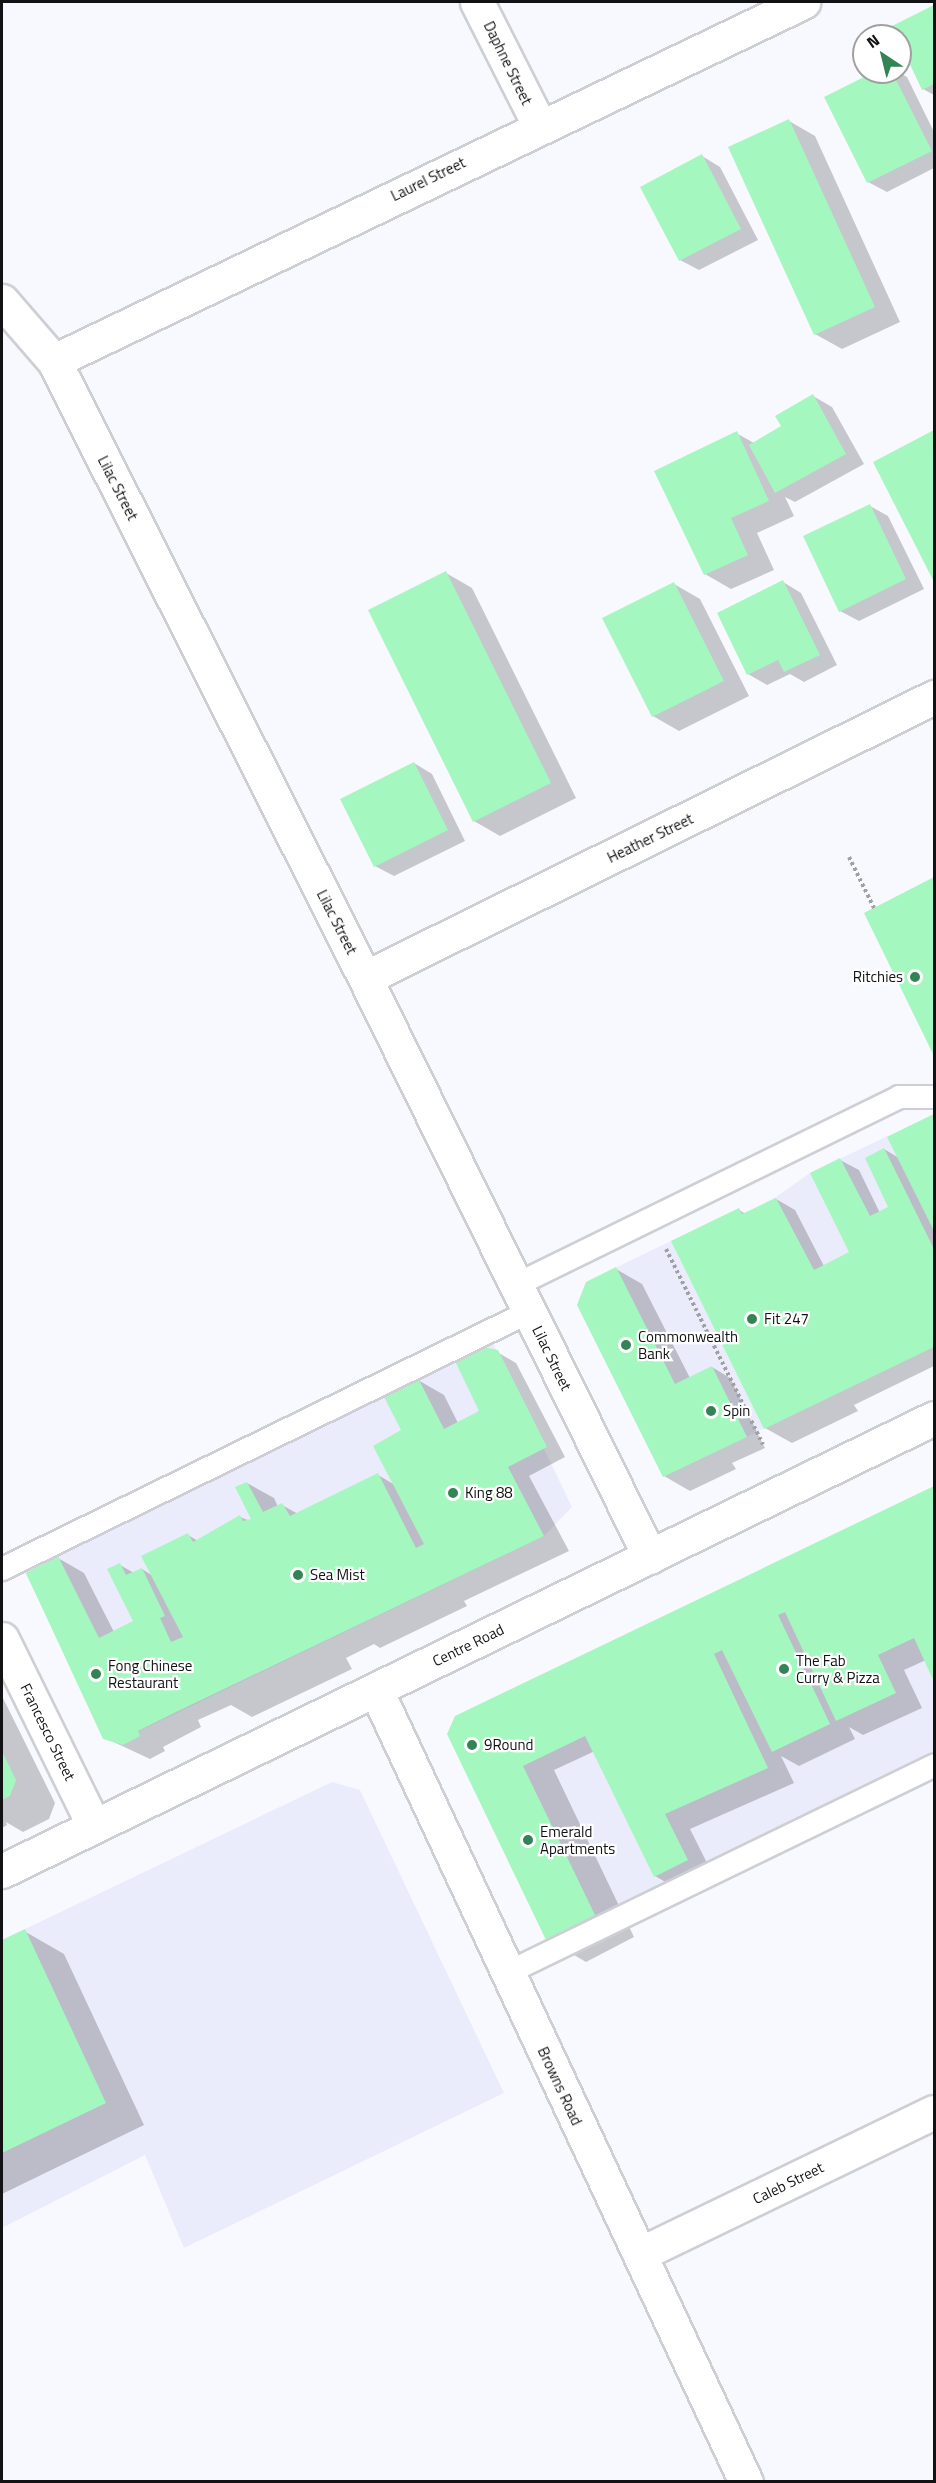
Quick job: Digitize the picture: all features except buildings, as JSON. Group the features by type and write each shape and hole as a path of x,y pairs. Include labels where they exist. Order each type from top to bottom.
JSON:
{"street":[{"name":"Daphne Street","path":"477,2 539,125"},
{"name":"Laurel Street","path":"54,362 539,125 803,2"},
{"name":"Lilac Street","path":"2,301 54,362 365,978 650,1557"},
{"name":"Heather Street","path":"365,978 934,697"},
{"name":"Centre Road","path":"2,1871 934,1418"},
{"name":"Francesco Street","path":"2,1639 94,1826"},
{"name":"Browns Road","path":"376,1690 746,2481"},
{"name":"Caleb Street","path":"640,2254 934,2112"}],"lane":[{"path":"2,1569 523,1299 651,1219 898,1097 934,1097"},
{"path":"507,1973 934,1766"}],"path":[{"path":"849,857 874,908"},
{"path":"651,1219 762,1444"}],"shaded area":[{"path":"934,1114 934,1347 663,1477 577,1305 586,1282 739,1208 743,1214 776,1197 810,1173"},
{"path":"492,1341 572,1507 544,1536 123,1739 106,1734 23,1569"},
{"path":"934,1490 934,1753 548,1939 495,1826 461,1719"},
{"path":"332,1782 360,1790 504,2093 184,2248 145,2155 2,2228 2,1940"}],"place":[{"name":"Ritchies","path":"915,977"},
{"name":"Fit 247","path":"752,1319"},
{"name":"Commonwealth Bank","path":"626,1345"},
{"name":"Spin","path":"711,1411"},
{"name":"King 88","path":"453,1493"},
{"name":"Sea Mist","path":"298,1575"},
{"name":"The Fab Curry & Pizza","path":"784,1669"},
{"name":"Fong Chinese Restaurant","path":"96,1674"},
{"name":"9Round","path":"472,1745"},
{"name":"Emerald Apartments","path":"528,1840"}]}
